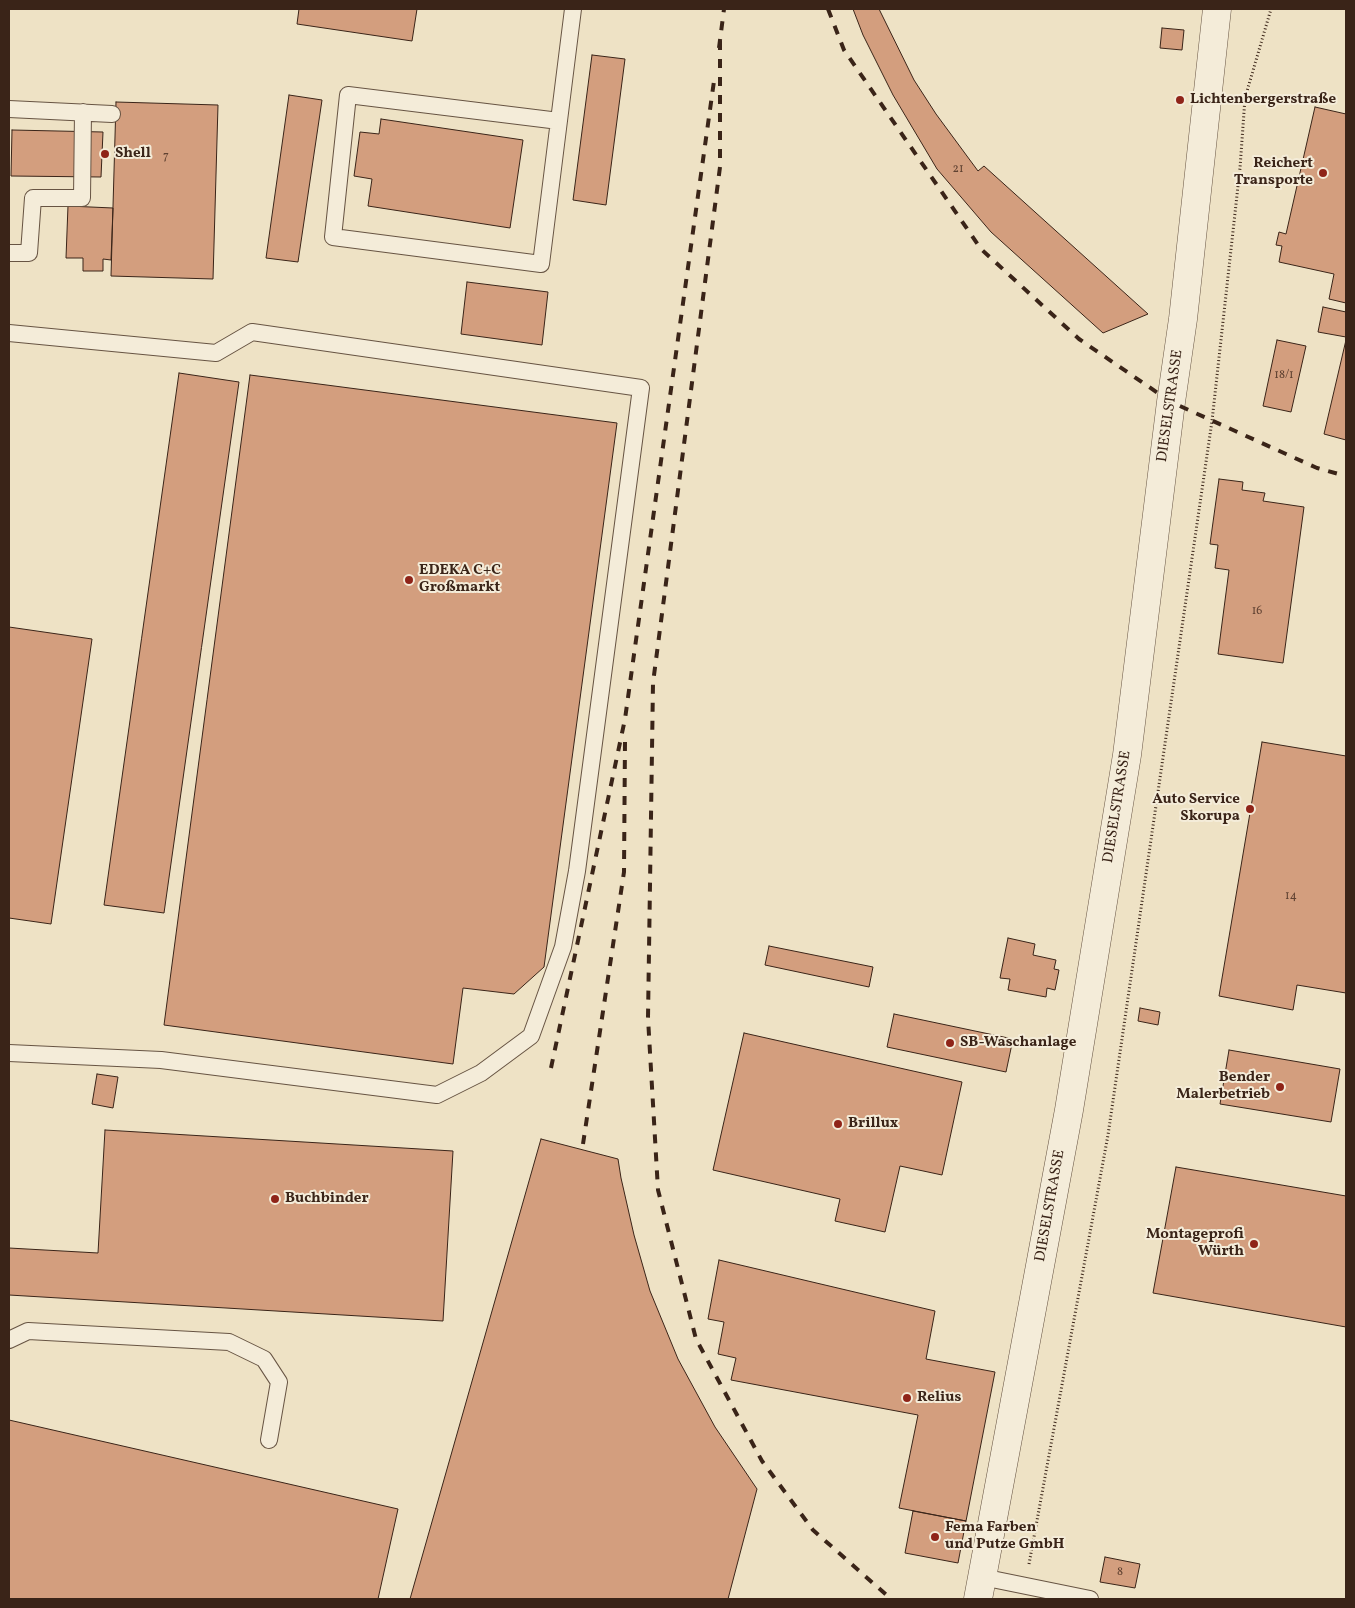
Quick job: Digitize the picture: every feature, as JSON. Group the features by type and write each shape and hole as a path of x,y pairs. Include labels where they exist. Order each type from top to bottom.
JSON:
{"street":[{"name":"DIESELSTRASSE","path":"980,1588 1069,1110 1127,756 1183,319 1217,9"}],"lane":[{"path":"558,122 348,95 334,237 541,264 573,9"},
{"path":"9,109 112,114"},
{"path":"9,253 29,253 33,198 82,198 83,112"},
{"path":"9,333 216,353 252,332 642,388 577,871 563,947 531,1036 481,1073 437,1094 162,1060 9,1053"},
{"path":"9,1340 28,1331 229,1342 264,1359 279,1382 269,1440"},
{"path":"980,1588 1025,1586 1090,1599"}],"path":[{"path":"1025,1586 1108,1135 1212,420 1239,177 1245,98 1271,9"}],"building":[{"path":"299,9 417,9 412,41 297,24"},
{"path":"853,9 879,9 914,80 936,114 978,171 984,166 1148,314 1103,333 991,232 937,169 893,95 863,35"},
{"path":"1162,28 1184,30 1182,50 1160,48"},
{"path":"592,55 625,59 606,205 573,200"},
{"path":"289,95 322,100 298,262 266,258"},
{"path":"116,102 218,105 213,279 111,276"},
{"name":"Reichert Transporte","path":"1315,107 1346,114 1346,303 1329,299 1334,274 1279,262 1282,246 1276,245 1279,232 1286,234"},
{"path":"381,119 523,140 510,228 368,206 372,179 354,176 360,132 379,134"},
{"path":"12,130 103,132 101,177 11,176"},
{"path":"68,206 113,208 111,260 103,259 103,271 83,271 83,258 66,258"},
{"path":"467,282 548,292 542,345 461,334"},
{"path":"1323,307 1346,312 1346,337 1318,332"},
{"path":"1277,340 1306,346 1291,412 1263,406"},
{"path":"1346,340 1346,440 1324,434"},
{"path":"179,373 239,382 164,913 104,905"},
{"name":"EDEKA C+C Großmarkt","path":"250,375 617,423 544,967 514,994 463,988 453,1064 164,1025"},
{"path":"1219,479 1243,482 1242,490 1265,493 1263,501 1304,507 1283,663 1218,654 1229,570 1215,568 1218,545 1210,544"},
{"path":"9,627 92,639 51,924 9,918"},
{"path":"1262,742 1346,756 1346,993 1297,985 1293,1010 1219,996"},
{"path":"1008,938 1035,944 1033,955 1056,960 1054,969 1059,970 1055,990 1047,988 1046,997 1008,990 1010,979 1000,978"},
{"path":"769,946 873,967 869,987 765,965"},
{"path":"1140,1008 1160,1012 1158,1025 1138,1021"},
{"name":"SB-Waschanlage","path":"894,1014 1013,1039 1006,1072 887,1047"},
{"name":"Brillux","path":"744,1033 962,1082 942,1175 900,1166 885,1232 835,1221 840,1199 713,1170"},
{"name":"Bender Malerbetrieb","path":"1229,1050 1340,1069 1331,1122 1220,1104"},
{"path":"97,1074 118,1077 113,1108 92,1104"},
{"name":"Buchbinder","path":"105,1130 453,1151 443,1321 9,1295 9,1248 98,1253"},
{"path":"541,1139 618,1159 634,1235 650,1291 678,1359 715,1427 757,1489 728,1599 410,1599"},
{"name":"Montageprofi Würth","path":"1176,1167 1346,1196 1346,1327 1153,1293"},
{"name":"Relius","path":"719,1260 935,1311 926,1359 995,1372 966,1521 899,1508 918,1415 731,1380 736,1358 718,1354 724,1322 708,1319"},
{"path":"9,1420 398,1509 378,1599 9,1599"},
{"name":"Fema Farben und Putze GmbH","path":"913,1511 966,1521 958,1563 905,1553"},
{"path":"1105,1557 1140,1564 1135,1588 1100,1582"}],"railway":[{"path":"719,48 724,9"},
{"path":"828,9 844,50 981,249 1079,339 1171,402 1317,468 1346,476"},
{"path":"720,41 720,167 653,683 648,1018 658,1190 696,1339 762,1461 813,1530 891,1599"},
{"path":"551,1068 625,719 714,81"},
{"path":"583,1144 624,872 625,741"}],"place":[{"name":"Lichtenbergerstraße","path":"1180,100"},
{"name":"Shell","path":"105,154"},
{"name":"Reichert Transporte","path":"1323,173"},
{"name":"EDEKA C+C Großmarkt","path":"409,580"},
{"name":"Auto Service Skorupa","path":"1250,809"},
{"name":"SB-Waschanlage","path":"950,1043"},
{"name":"Bender Malerbetrieb","path":"1280,1087"},
{"name":"Brillux","path":"838,1124"},
{"name":"Buchbinder","path":"275,1199"},
{"name":"Montageprofi Würth","path":"1254,1244"},
{"name":"Relius","path":"907,1398"},
{"name":"Fema Farben und Putze GmbH","path":"935,1537"}]}
